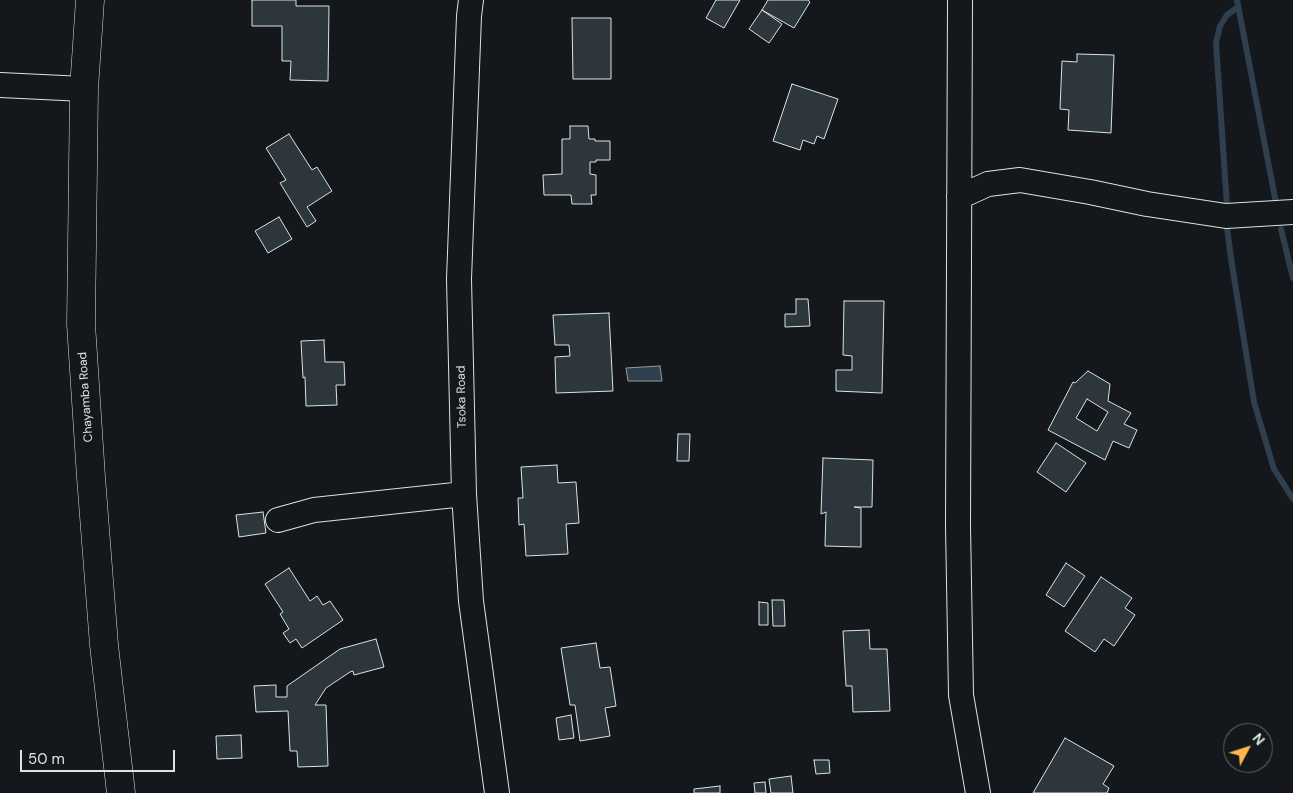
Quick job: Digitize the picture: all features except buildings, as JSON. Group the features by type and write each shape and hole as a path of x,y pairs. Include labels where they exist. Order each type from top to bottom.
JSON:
{"main road":[{"name":"Chayamba Road","path":"90,0 84,89 81,324 104,645 121,793"}],"street":[{"name":"Tsoka Road","path":"471,0 468,16 459,279 464,494 471,601 497,793"},
{"path":"960,0 958,526 961,695 978,793"},
{"path":"0,85 84,89"},
{"path":"959,197 988,184 1020,180 1148,204 1226,216 1293,212"},
{"path":"278,520 314,510 464,494"}],"water":[{"path":"660,366 662,381 628,381 626,368"}],"waterway":[{"path":"1237,0 1276,203"},
{"path":"1227,206 1216,43 1220,26 1227,15 1238,7"},
{"path":"1227,228 1254,402 1274,469 1293,499"},
{"path":"1281,229 1293,278"}]}
